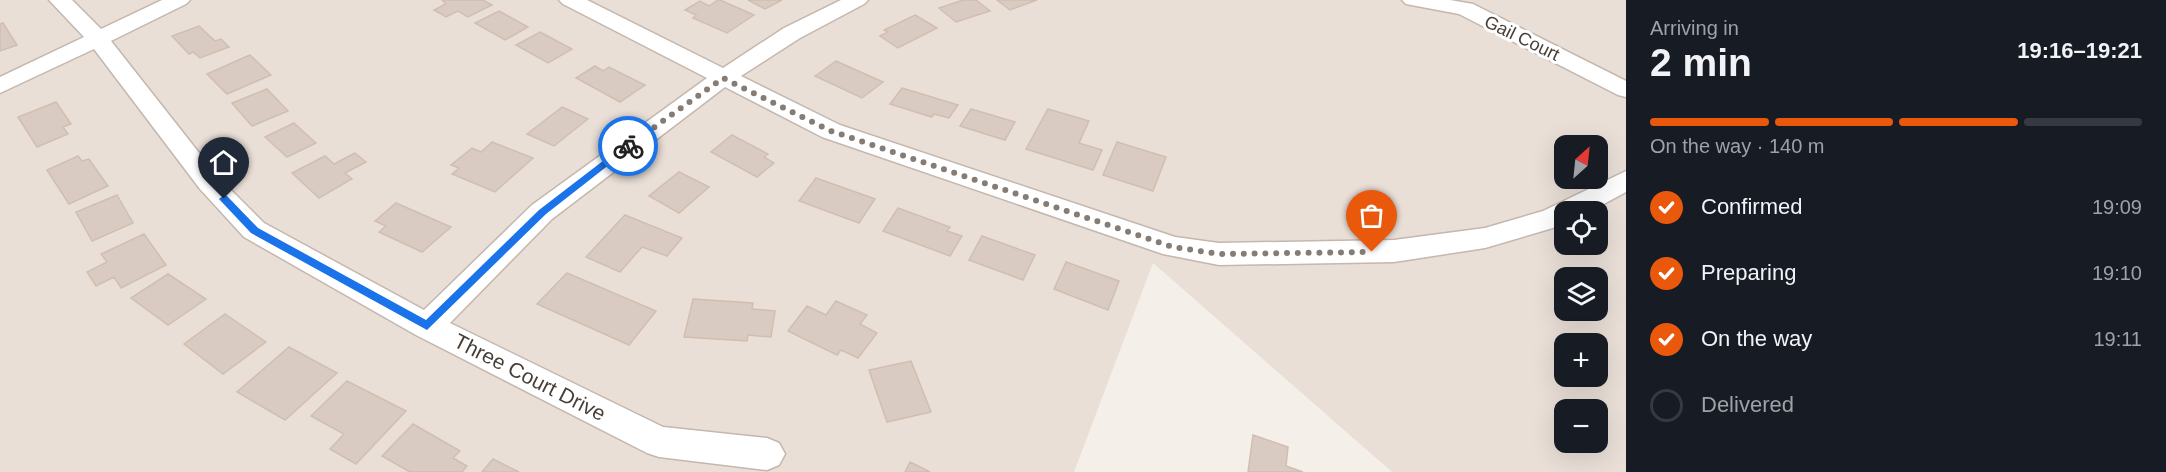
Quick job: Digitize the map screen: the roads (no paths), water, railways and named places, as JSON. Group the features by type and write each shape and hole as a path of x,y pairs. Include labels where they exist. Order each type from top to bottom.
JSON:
{"street":[{"name":"Three Court Drive","path":"60,0 99,39 209,183 254,230 427,326 659,442 767,454"},
{"path":"0,86 178,0"},
{"path":"570,0 831,131 1173,247 1219,254 1394,251 1485,238 1554,218"},
{"path":"427,326 542,212 616,155 723,78 792,33 856,0"},
{"name":"Gail Court","path":"1413,0 1465,9 1626,90"},
{"path":"1586,201 1626,180"}]}
